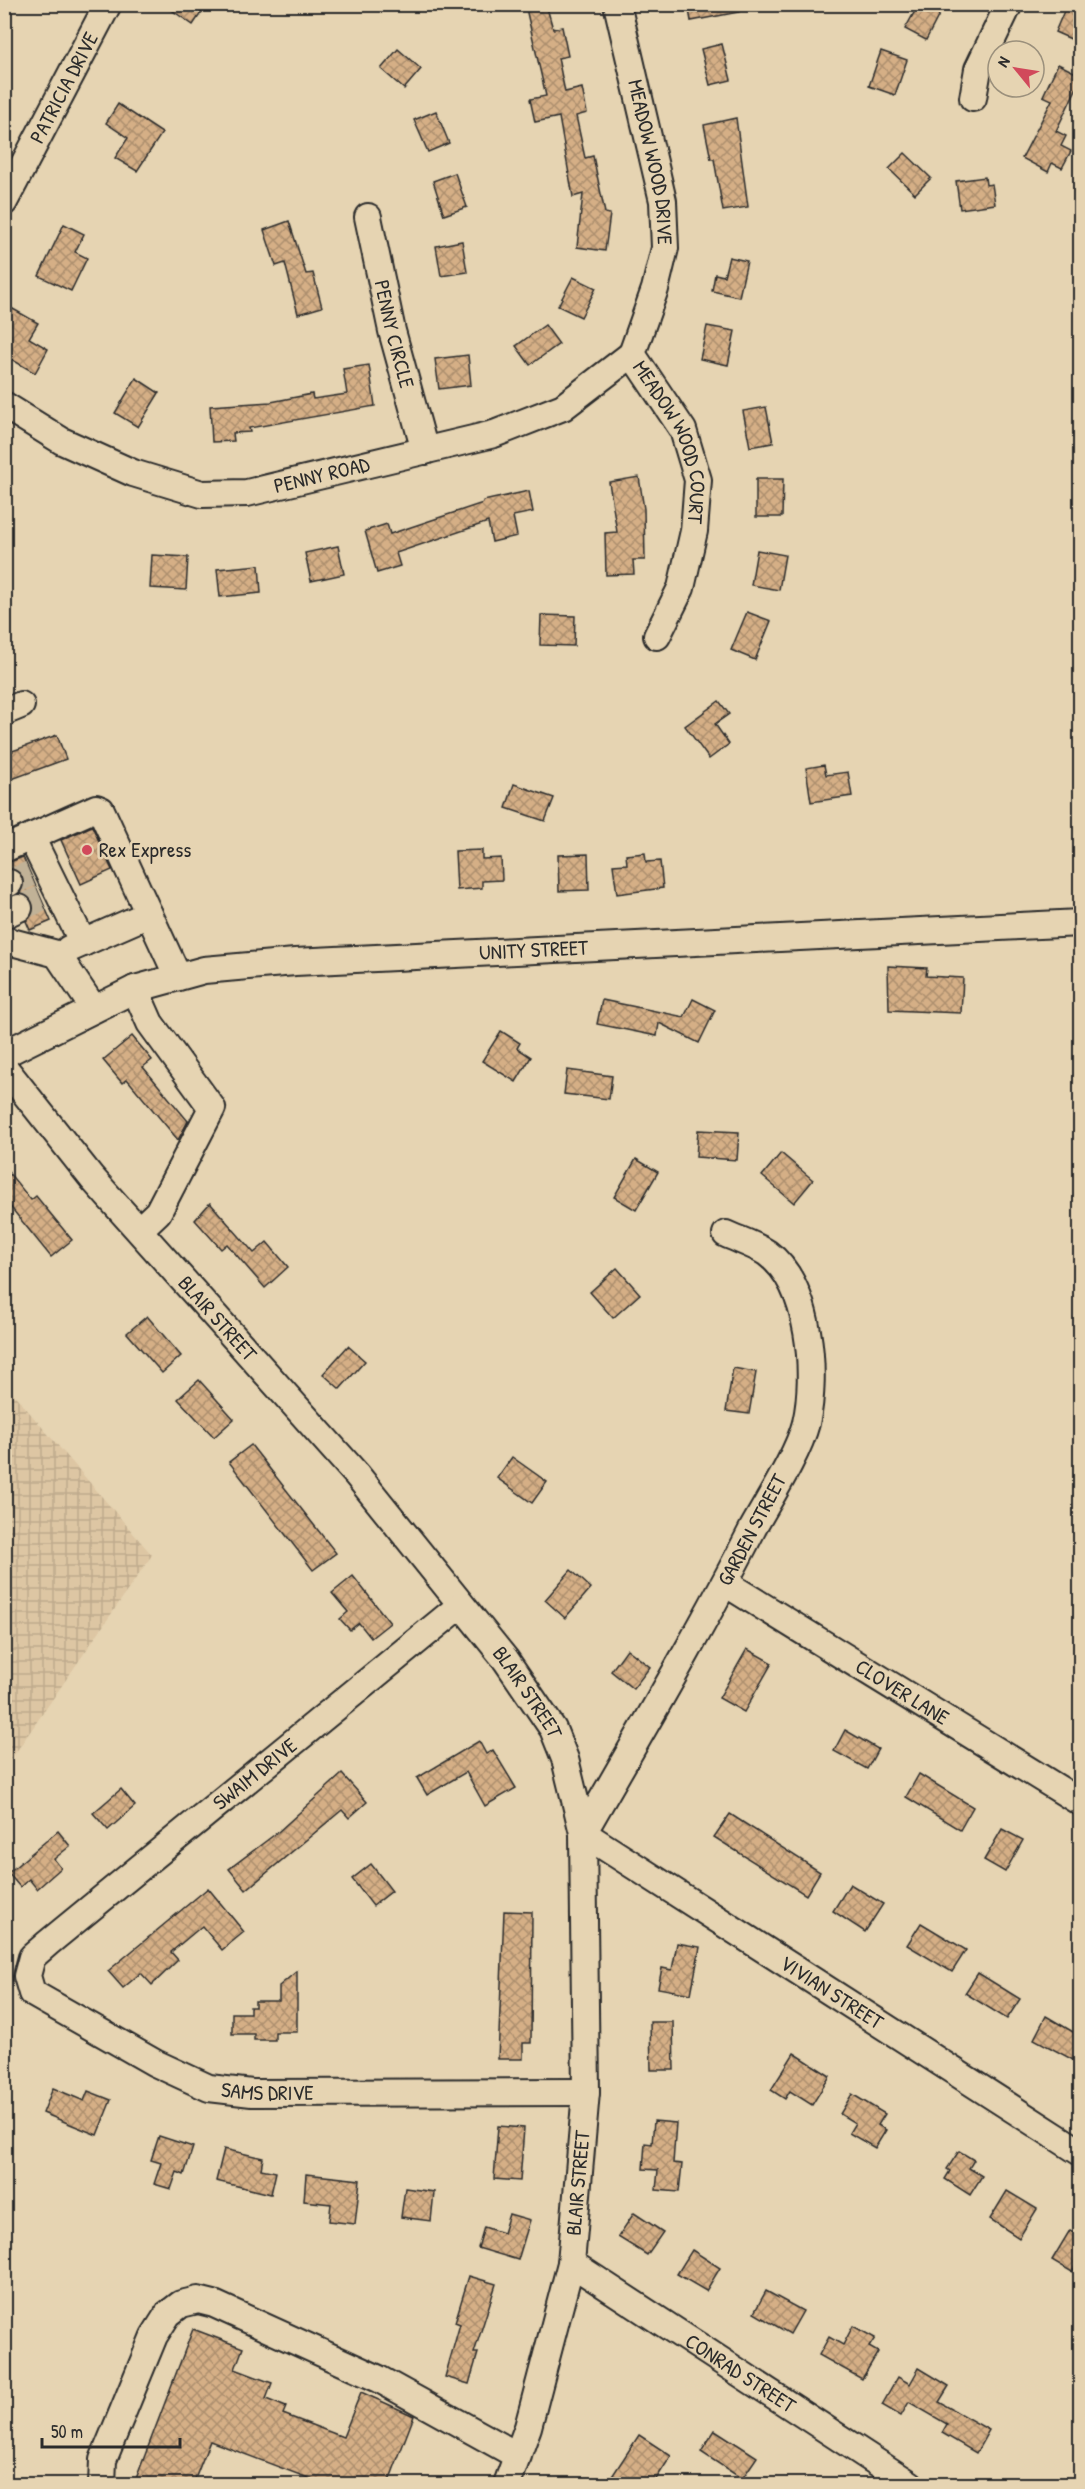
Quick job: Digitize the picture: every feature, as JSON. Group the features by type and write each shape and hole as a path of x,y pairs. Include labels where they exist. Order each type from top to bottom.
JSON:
{"street":[{"name":"PATRICIA DRIVE","path":"4,202 108,4"},
{"name":"MEADOW WOOD DRIVE","path":"617,4 663,201 665,248 655,289 632,354"},
{"path":"973,98 978,69 1009,4"},
{"name":"PENNY CIRCLE","path":"368,217 392,331 425,451"},
{"name":"PENNY ROAD","path":"4,405 62,441 133,473 202,494 247,493 494,434 563,407 632,354"},
{"name":"MEADOW WOOD COURT","path":"632,354 682,430 698,480 694,531 681,588 657,636"},
{"path":"4,849 96,808 101,810 178,977"},
{"path":"31,837 22,877 20,918 57,954 94,1010"},
{"path":"57,954 149,914"},
{"path":"20,918 82,943"},
{"name":"UNITY STREET","path":"4,1054 135,989 204,970 295,962 1080,923"},
{"path":"135,989 150,1023 212,1108 158,1212 139,1230"},
{"name":"BLAIR STREET","path":"4,1067 92,1178 357,1475 507,1660 553,1729 565,1759 583,1833 586,2092 571,2263 528,2427 507,2484"},
{"name":"GARDEN STREET","path":"583,1833 725,1583 805,1425 811,1394 808,1335 791,1285 767,1254 726,1234"},
{"name":"CLOVER LANE","path":"725,1583 1080,1802"},
{"name":"SWAIM DRIVE","path":"48,1943 461,1605"},
{"name":"VIVIAN STREET","path":"583,1833 1080,2152"},
{"name":"SAMS DRIVE","path":"48,1943 32,1957 27,1976 32,1993 155,2063 209,2088 252,2093 586,2092"},
{"name":"CONRAD STREET","path":"571,2263 910,2484"},
{"path":"102,2484 103,2460 154,2336 168,2314 181,2304 198,2300 214,2304 379,2379 518,2456"}],"shaded area":[{"path":"5,1384 152,1555 5,1768"}],"building":[{"path":"163,4 207,4 193,25"},
{"path":"525,4 546,4 553,29 562,27 568,56 558,58 565,92 582,88 587,113 576,116 585,158 593,156 605,213 610,214 605,251 577,247 583,194 573,197 559,117 535,122 530,99 546,96"},
{"path":"688,4 738,4 739,12 691,21"},
{"path":"919,4 934,4 942,9 926,40 905,29"},
{"path":"1067,4 1080,4 1080,43 1055,32"},
{"path":"722,44 731,80 710,85 701,49"},
{"path":"398,49 421,69 404,89 381,69"},
{"path":"881,51 907,60 895,95 869,86"},
{"path":"1058,64 1080,75 1080,81 1056,131 1066,136 1061,146 1071,151 1062,168 1052,163 1048,172 1022,158 1052,100 1046,97 1046,90"},
{"path":"118,104 162,133 137,171 115,158 128,138 106,123"},
{"path":"436,111 449,143 428,152 414,120"},
{"path":"736,118 748,207 723,211 714,159 711,159 704,125"},
{"path":"905,153 931,178 915,194 889,169"},
{"path":"455,173 467,207 444,215 433,181"},
{"path":"985,177 986,185 992,184 995,204 960,209 956,181"},
{"path":"289,221 306,274 313,273 322,307 298,314 285,263 276,266 264,230"},
{"path":"64,224 84,234 75,252 87,258 71,291 39,276"},
{"path":"462,241 467,272 441,276 436,246"},
{"path":"729,257 747,261 739,297 712,291 715,274 724,276"},
{"path":"573,277 596,288 581,317 558,306"},
{"path":"4,304 38,323 29,338 48,349 35,373 4,355"},
{"path":"545,325 559,344 530,365 516,346"},
{"path":"707,326 735,331 728,365 700,359"},
{"path":"468,355 471,385 439,389 435,359"},
{"path":"369,365 375,406 249,428 250,432 233,433 234,441 212,442 210,406 271,402 312,394 313,399 347,394 343,369"},
{"path":"136,378 159,393 138,427 115,413"},
{"path":"766,407 773,443 750,447 743,411"},
{"path":"639,477 644,509 645,560 633,560 634,574 606,575 605,533 617,532 609,482"},
{"path":"756,479 783,479 782,517 756,517"},
{"path":"529,491 533,512 513,516 517,536 492,542 488,522 396,553 400,566 377,573 365,531 387,524 390,534 483,503 483,501"},
{"path":"338,546 344,574 311,581 305,553"},
{"path":"757,550 785,555 779,590 751,585"},
{"path":"152,555 188,557 186,590 150,588"},
{"path":"259,565 261,593 220,597 217,569"},
{"path":"747,612 771,621 755,660 731,650"},
{"path":"541,615 575,616 574,646 540,645"},
{"path":"719,701 729,714 715,724 729,744 709,759 685,726"},
{"path":"57,735 66,759 4,782 4,754"},
{"path":"824,765 826,775 848,772 852,796 811,802 806,768"},
{"path":"514,784 554,798 545,821 506,808"},
{"path":"92,826 112,870 81,884 61,840"},
{"path":"482,850 482,859 501,858 502,880 482,881 482,888 457,890 455,851"},
{"path":"645,853 646,862 660,861 663,888 617,894 613,865 627,864 626,855"},
{"path":"588,854 589,890 559,891 558,855"},
{"path":"23,857 51,921 30,930 26,921 34,909 28,896 20,893 24,886 23,877 18,871 4,869 4,864"},
{"path":"888,966 927,968 926,976 963,978 961,1013 889,1010"},
{"path":"693,999 715,1010 699,1043 659,1023 657,1036 597,1024 602,1000 684,1017"},
{"path":"501,1031 520,1043 517,1048 531,1057 516,1082 482,1061"},
{"path":"132,1036 152,1060 143,1067 188,1121 178,1140 127,1079 122,1083 103,1060"},
{"path":"567,1070 612,1076 609,1099 564,1094"},
{"path":"698,1130 739,1132 737,1160 696,1157"},
{"path":"781,1153 813,1180 794,1203 762,1176"},
{"path":"636,1159 658,1172 636,1210 614,1197"},
{"path":"4,1167 31,1200 36,1196 72,1240 51,1257 4,1199"},
{"path":"210,1203 254,1253 267,1242 288,1267 265,1288 227,1244 221,1249 195,1220"},
{"path":"617,1268 640,1294 613,1318 590,1292"},
{"path":"147,1316 181,1356 162,1373 127,1333"},
{"path":"348,1346 365,1361 340,1389 323,1374"},
{"path":"733,1368 756,1372 749,1414 726,1411"},
{"path":"199,1380 234,1419 214,1437 178,1399"},
{"path":"251,1445 336,1553 313,1570 229,1462"},
{"path":"512,1457 547,1482 532,1503 497,1478"},
{"path":"571,1570 591,1588 565,1618 545,1600"},
{"path":"353,1576 390,1623 371,1638 359,1623 350,1630 340,1619 348,1612 332,1593"},
{"path":"627,1649 650,1667 633,1689 611,1671"},
{"path":"747,1649 772,1663 744,1712 719,1698"},
{"path":"845,1730 878,1749 867,1769 834,1751"},
{"path":"479,1741 486,1754 493,1750 516,1788 485,1806 466,1772 427,1795 417,1778"},
{"path":"342,1774 367,1802 349,1818 342,1810 246,1890 229,1869 278,1832"},
{"path":"919,1774 973,1807 960,1830 906,1797"},
{"path":"121,1789 135,1806 108,1830 93,1813"},
{"path":"730,1814 820,1872 806,1895 714,1837"},
{"path":"1002,1829 1023,1840 1005,1872 984,1860"},
{"path":"58,1831 70,1846 54,1859 61,1868 37,1889 29,1879 20,1887 8,1873"},
{"path":"371,1864 392,1891 373,1906 352,1879"},
{"path":"850,1884 883,1904 865,1932 833,1911"},
{"path":"208,1888 244,1932 222,1950 202,1926 171,1952 178,1960 152,1985 141,1973 123,1988 108,1971"},
{"path":"504,1911 532,1912 531,2043 523,2043 523,2059 498,2059"},
{"path":"921,1923 966,1950 952,1972 907,1945"},
{"path":"677,1943 700,1947 691,1994 658,1988 662,1968 672,1970"},
{"path":"297,1971 297,2032 275,2032 275,2040 254,2040 254,2034 232,2034 232,2013 250,2013 250,2007 255,2007 255,2001 279,2001 279,1986"},
{"path":"978,1973 1020,1999 1007,2019 965,1993"},
{"path":"1046,2016 1080,2036 1080,2051 1075,2061 1034,2039"},
{"path":"650,2022 673,2022 674,2070 651,2070"},
{"path":"794,2053 830,2076 812,2105 790,2091 785,2099 771,2090"},
{"path":"53,2088 84,2101 88,2091 111,2100 97,2135 43,2113"},
{"path":"852,2094 885,2114 878,2125 886,2130 875,2148 849,2133 855,2123 840,2114"},
{"path":"654,2121 676,2123 673,2163 682,2164 679,2192 656,2190 658,2170 643,2169 645,2143 652,2144"},
{"path":"498,2126 524,2128 520,2181 494,2179"},
{"path":"159,2136 193,2147 184,2175 177,2172 171,2189 154,2184 161,2163 151,2160"},
{"path":"224,2149 263,2158 261,2169 276,2172 271,2194 216,2181"},
{"path":"959,2151 974,2160 969,2168 982,2176 970,2195 945,2179 950,2171 947,2169"},
{"path":"306,2174 360,2180 355,2224 329,2221 331,2204 304,2201"},
{"path":"405,2188 434,2192 431,2221 401,2217"},
{"path":"1007,2191 1037,2209 1019,2238 990,2219"},
{"path":"634,2213 663,2232 647,2255 618,2237"},
{"path":"509,2214 530,2220 518,2260 478,2248 484,2227 503,2233"},
{"path":"1070,2230 1080,2236 1080,2257 1072,2272 1052,2260"},
{"path":"692,2250 720,2268 706,2291 677,2274"},
{"path":"469,2276 496,2284 474,2353 478,2353 469,2384 445,2377 460,2324 455,2322"},
{"path":"766,2291 803,2311 790,2334 754,2313"},
{"path":"853,2326 875,2338 869,2347 878,2352 862,2379 819,2355 829,2337 843,2345"},
{"path":"193,2329 243,2348 235,2369 272,2383 266,2399 286,2407 283,2414 343,2437 361,2392 414,2416 388,2484 324,2484 210,2441 193,2484 134,2484"},
{"path":"919,2368 949,2386 939,2402 989,2430 976,2453 942,2433 947,2424 909,2402 901,2416 882,2405 898,2377 910,2384"},
{"path":"715,2430 757,2457 742,2479 701,2452"},
{"path":"639,2435 671,2456 653,2484 607,2484"}],"tunnel":[{"path":"9,883 30,874"},
{"path":"19,908 41,899"}],"place":[{"name":"Rex Express","path":"87,850"}]}
